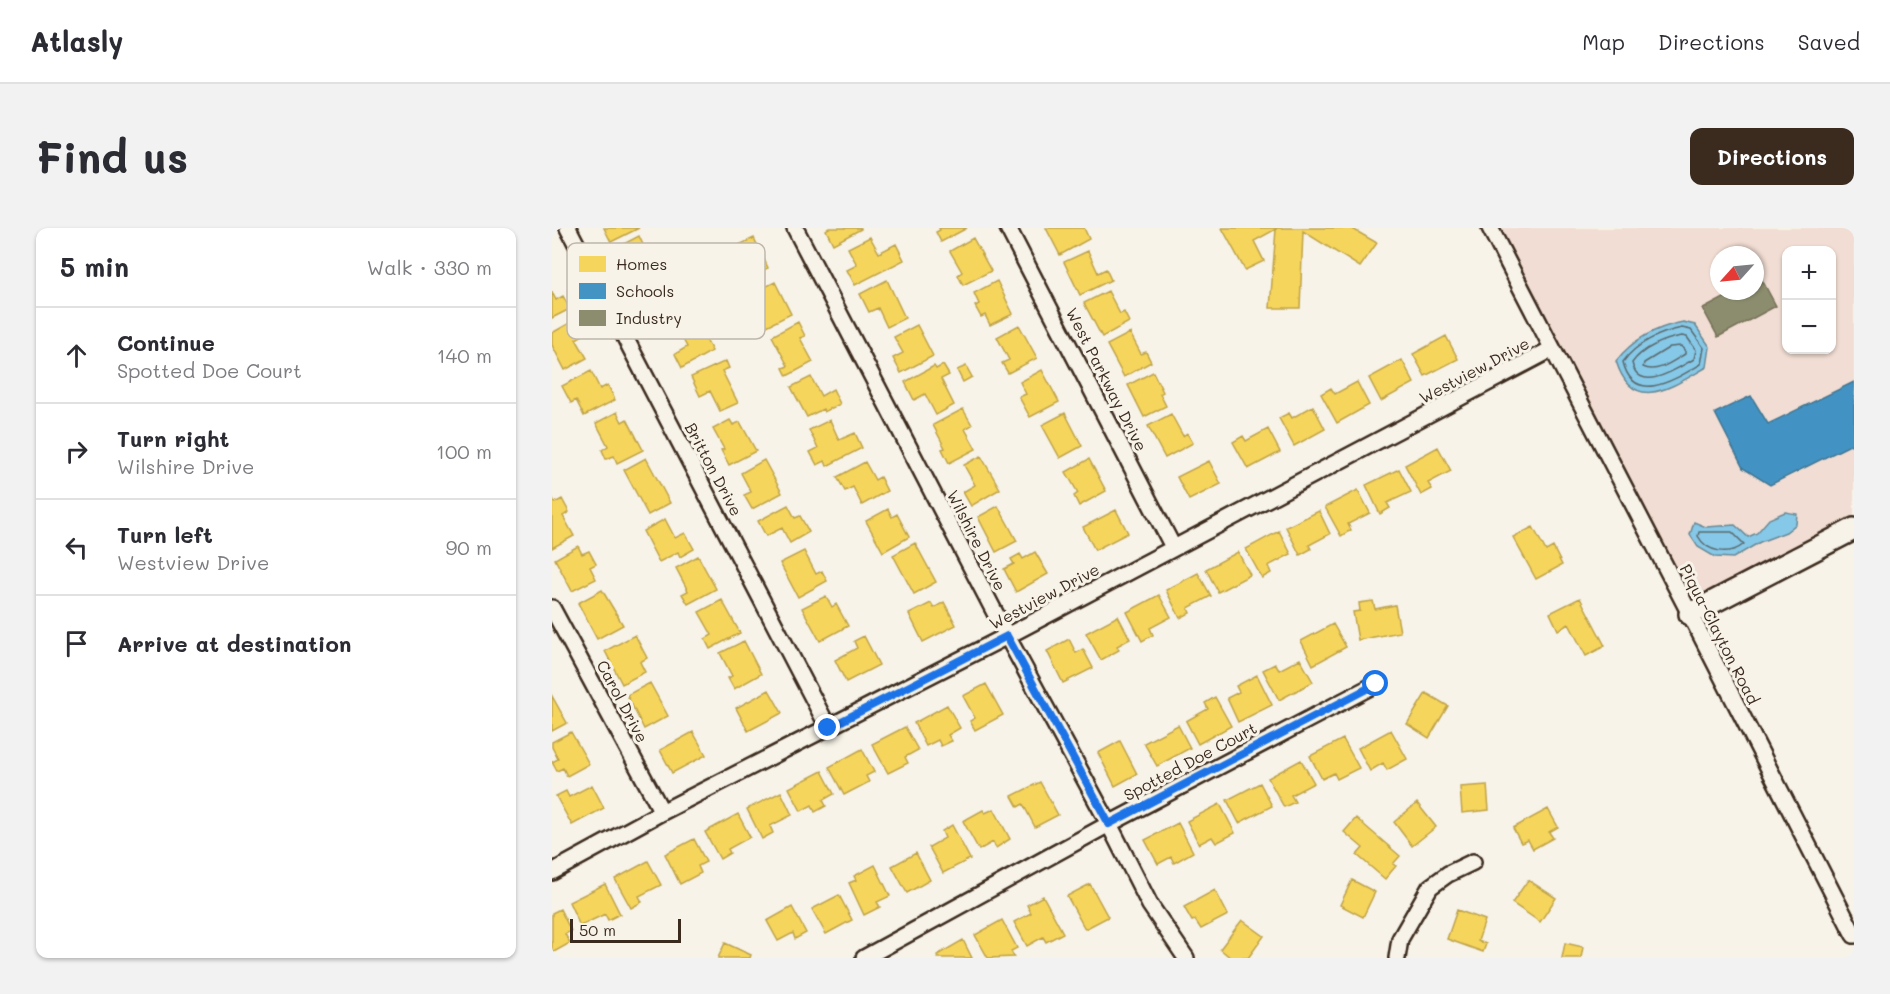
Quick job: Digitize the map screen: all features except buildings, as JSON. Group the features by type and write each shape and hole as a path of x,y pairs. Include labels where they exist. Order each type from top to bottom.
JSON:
{"street":[{"name":"Britton Drive","path":"568,228 576,243"},
{"name":"Wilshire Drive","path":"795,228 1150,905 1186,958"},
{"name":"West Parkway Drive","path":"1008,228 1173,547"},
{"name":"Piqua-Clayton Road","path":"1490,228 1854,935"},
{"name":"Britton Drive","path":"626,339 828,728"},
{"name":"Westview Drive","path":"552,872 662,812 1007,636 1552,349"},
{"path":"1690,614 1854,529"},
{"name":"Carol Drive","path":"552,608 662,812"},
{"name":"Spotted Doe Court","path":"864,958 1109,824 1376,684"},
{"path":"1397,958 1400,939 1430,887 1448,874 1473,862"}],"shaded area":[{"path":"1490,228 1854,228 1854,529 1690,614"}],"water":[{"path":"1683,322 1695,325 1710,347 1707,367 1681,382 1655,392 1643,392 1633,388 1623,378 1616,361 1630,346 1646,335"},
{"path":"1785,512 1797,514 1796,524 1786,532 1760,542 1733,558 1715,557 1698,547 1690,535 1694,522 1706,527 1735,525 1748,537 1757,533 1769,519"}],"route":[{"path":"828,728 1007,636 1109,824 1376,684"}]}
